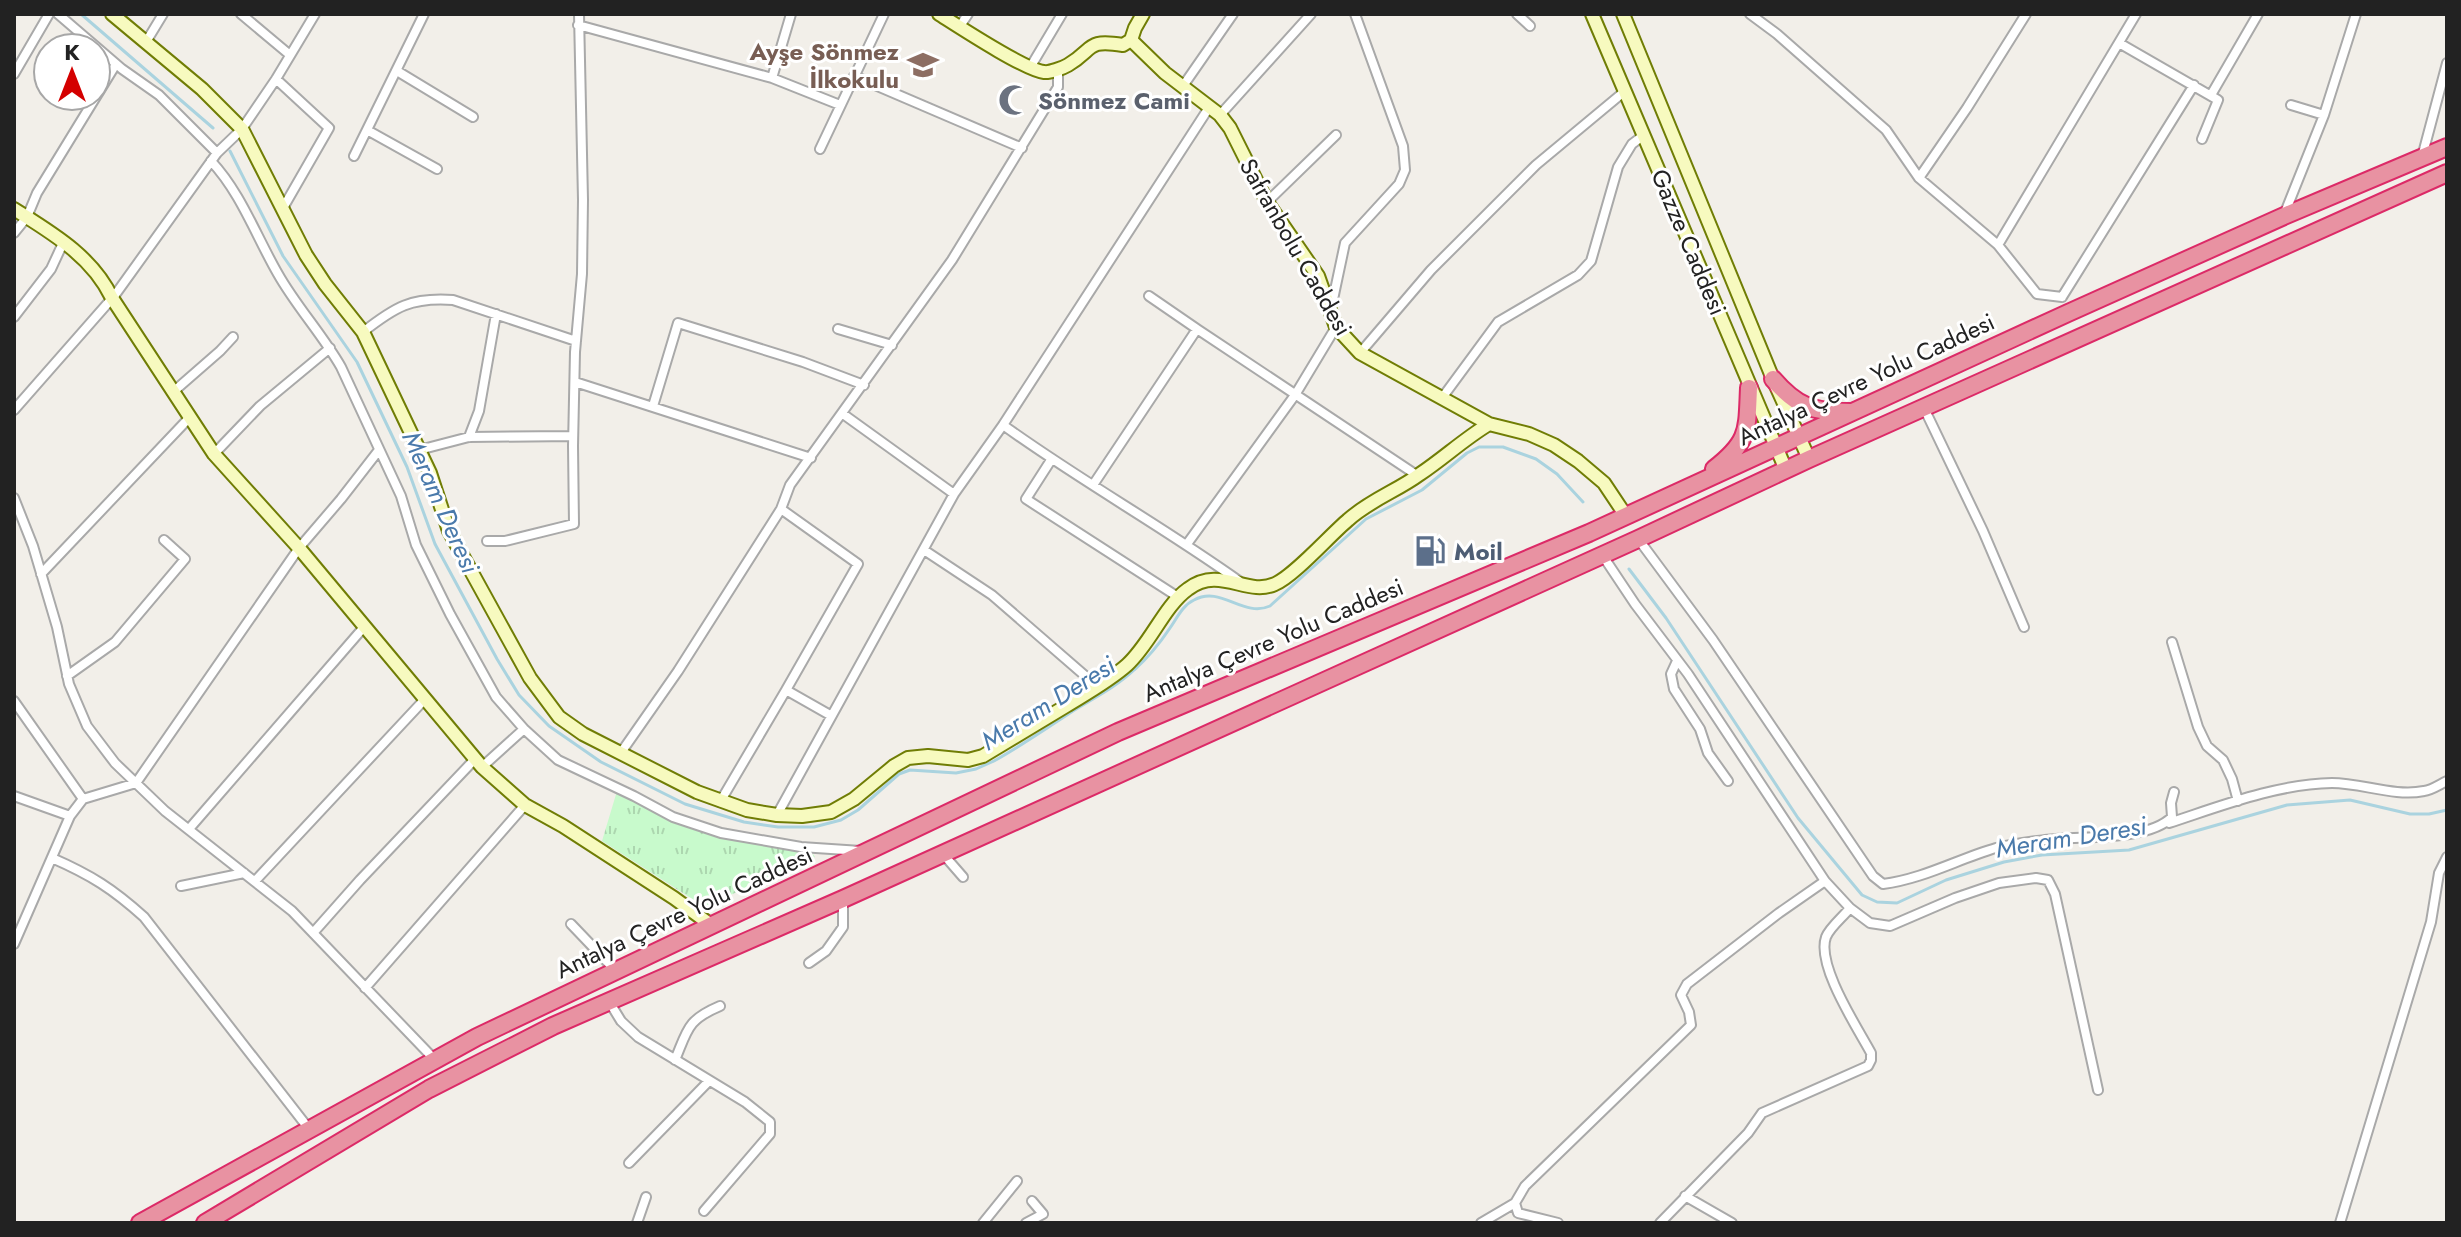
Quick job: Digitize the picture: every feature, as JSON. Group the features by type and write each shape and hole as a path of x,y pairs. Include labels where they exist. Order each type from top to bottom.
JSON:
{"highway":[{"name":"Antalya Çevre Yolu Caddesi","path":"140,1223 477,1037 1118,732 1626,516 1855,411 2065,305 2447,147"},
{"name":"Antalya Çevre Yolu Caddesi","path":"205,1223 429,1089 553,1026 943,854 1809,459 2447,173"},
{"path":"1773,379 1789,396 1809,409 1855,411"},
{"path":"1697,483 1724,462 1746,434 1749,388"}],"street":[{"path":"14,74 49,14"},
{"path":"58,14 116,64 159,95 214,157 279,276 330,348 401,496 416,545 450,614 496,697 524,729 558,760 673,817 721,833 801,847 866,851"},
{"path":"112,14 202,89 242,129 306,255 363,332 430,473 449,531 530,678 559,717 620,754 720,802 777,815 831,812 854,799 908,758 928,756 968,760 983,756 1098,687 1126,666 1146,645 1178,597 1190,587 1207,580 1224,579 1254,588 1277,584 1362,508 1418,476 1489,424"},
{"path":"146,42 163,14"},
{"path":"241,14 290,55"},
{"path":"14,410 112,298 214,157 242,129 315,14"},
{"path":"354,156 424,14"},
{"path":"487,541 505,541 574,524 573,436 583,200 579,14"},
{"path":"772,78 791,14"},
{"path":"820,149 884,14"},
{"path":"939,14 1044,72 1067,66 1086,49 1102,42 1123,45 1131,40 1143,14"},
{"path":"960,26 968,14"},
{"path":"1031,66 1062,14"},
{"path":"1183,86 1233,14"},
{"path":"777,815 954,494 1215,111 1311,14"},
{"path":"1330,311 1345,243 1399,184 1405,170 1403,146 1355,14"},
{"path":"1517,14 1530,26"},
{"name":"Gazze Caddesi","path":"1592,14 1786,470"},
{"name":"Gazze Caddesi","path":"1623,14 1809,459"},
{"path":"1750,14 1886,130 1919,178 1998,245 2037,294 2065,305 2194,85"},
{"path":"1919,178 2026,14"},
{"path":"1998,245 2136,14"},
{"path":"2211,95 2258,14"},
{"path":"2284,216 2324,115 2356,14"},
{"path":"578,25 772,78 840,105"},
{"name":"Safranbolu Caddesi","path":"1131,40 1165,73 1215,111 1230,128 1267,202 1318,276 1336,327 1360,353 1489,424 1529,434 1554,445 1604,483 1626,516"},
{"path":"2119,43 2218,100 2202,139"},
{"path":"2422,157 2447,63"},
{"path":"14,233 27,217 37,193 116,64"},
{"path":"620,754 678,671 781,509 790,485 952,260 1058,87 1058,69"},
{"path":"397,71 473,117"},
{"path":"854,76 1022,148"},
{"path":"276,79 329,128 283,208"},
{"path":"1360,353 1431,270 1536,165 1625,91"},
{"path":"2291,105 2324,115"},
{"path":"367,130 437,169"},
{"path":"1267,202 1336,135"},
{"path":"1442,398 1498,322 1578,275 1591,261 1618,167 1632,144 1644,135"},
{"path":"14,209 64,241 102,278 214,454 299,548 478,763 525,805 563,826 711,925"},
{"path":"14,317 51,269 64,241"},
{"path":"1149,296 1418,476"},
{"path":"363,332 393,309 432,299 453,300 576,341"},
{"path":"469,437 479,411 496,314"},
{"path":"653,406 678,323 803,362 864,385"},
{"path":"1187,544 1295,395 1336,327"},
{"path":"838,329 892,345"},
{"path":"1093,485 1197,329"},
{"path":"173,392 233,337"},
{"path":"214,454 260,406 330,348"},
{"path":"575,382 811,458"},
{"path":"1924,407 1983,531 2024,627"},
{"path":"843,414 954,494"},
{"path":"41,574 190,417"},
{"path":"1003,425 1051,460 1187,544 1242,583"},
{"path":"419,450 469,437 573,436"},
{"path":"14,944 70,816 83,799 136,783 299,548 379,450"},
{"path":"1051,460 1026,499 1178,597"},
{"path":"14,498 57,627 67,676 87,726 115,763 136,783 292,911 435,1060"},
{"path":"720,802 858,564 781,509"},
{"path":"1638,539 1713,640 1873,876 1883,884 1902,882 1997,848 2049,839 2118,836 2292,788 2333,783 2395,791 2425,791 2447,781"},
{"path":"67,676 115,642 185,559 164,540"},
{"path":"924,550 992,595 1098,687"},
{"path":"1602,555 1825,881 1850,908 1870,923 1890,926 1999,883 2036,878 2048,880 2055,894 2098,1090"},
{"path":"189,829 364,627"},
{"path":"2172,642 2198,727 2207,746 2223,760 2238,801"},
{"path":"1677,661 1671,674 1674,689 1700,729 1708,753 1728,781"},
{"path":"786,690 830,715"},
{"path":"255,881 425,699"},
{"path":"14,701 83,799"},
{"path":"313,933 360,880 478,763 524,729"},
{"path":"2165,824 2172,817 2174,792"},
{"path":"14,796 70,816"},
{"path":"365,988 525,805"},
{"path":"943,854 963,877"},
{"path":"2340,1223 2431,922 2439,873 2447,857"},
{"path":"52,858 116,892 144,917 310,1130"},
{"path":"181,886 244,873"},
{"path":"1481,1223 1515,1203 1534,1177 1691,1025 1681,995 1687,984 1825,881"},
{"path":"809,963 826,951 843,927 843,899"},
{"path":"1660,1223 1748,1133 1762,1113 1868,1066 1871,1053 1835,984 1825,956 1827,936 1850,908"},
{"path":"571,924 616,971"},
{"path":"610,1003 621,1021 638,1037 745,1102 770,1122 770,1134 704,1211"},
{"path":"675,1060 690,1025 698,1015 720,1006"},
{"path":"629,1163 709,1081"},
{"path":"983,1223 1017,1181"},
{"path":"1685,1196 1732,1223"},
{"path":"637,1223 646,1197"},
{"path":"1026,1223 1043,1214 1032,1201"},
{"path":"1515,1203 1518,1213 1558,1223"}],"green space":[{"path":"617,791 660,813 755,843 813,854 815,857 708,905 697,902 602,841"}],"waterway":[{"name":"Meram Deresi","path":"81,14 213,128"},
{"name":"Meram Deresi","path":"230,151 283,256 357,362 407,467 435,544 519,695 549,726 601,762 685,804 744,822 778,827 814,827 841,820 858,810 899,774 910,770 956,773 994,761 1127,676 1154,650 1190,602 1213,596 1251,608 1270,606 1366,519 1422,490 1467,453 1479,447 1503,447 1536,459 1557,474 1583,502"},
{"name":"Meram Deresi","path":"1629,569 1666,618 1798,818 1862,895 1877,902 1897,903 1946,880 2004,862 2042,855 2129,850 2287,805 2350,800 2410,814 2447,810"}],"place":[{"name":"Ayşe Sönmez İlkokulu","path":"923,65"},
{"name":"Sönmez Cami","path":"1014,100"},
{"name":"Moil","path":"1430,551"}]}
